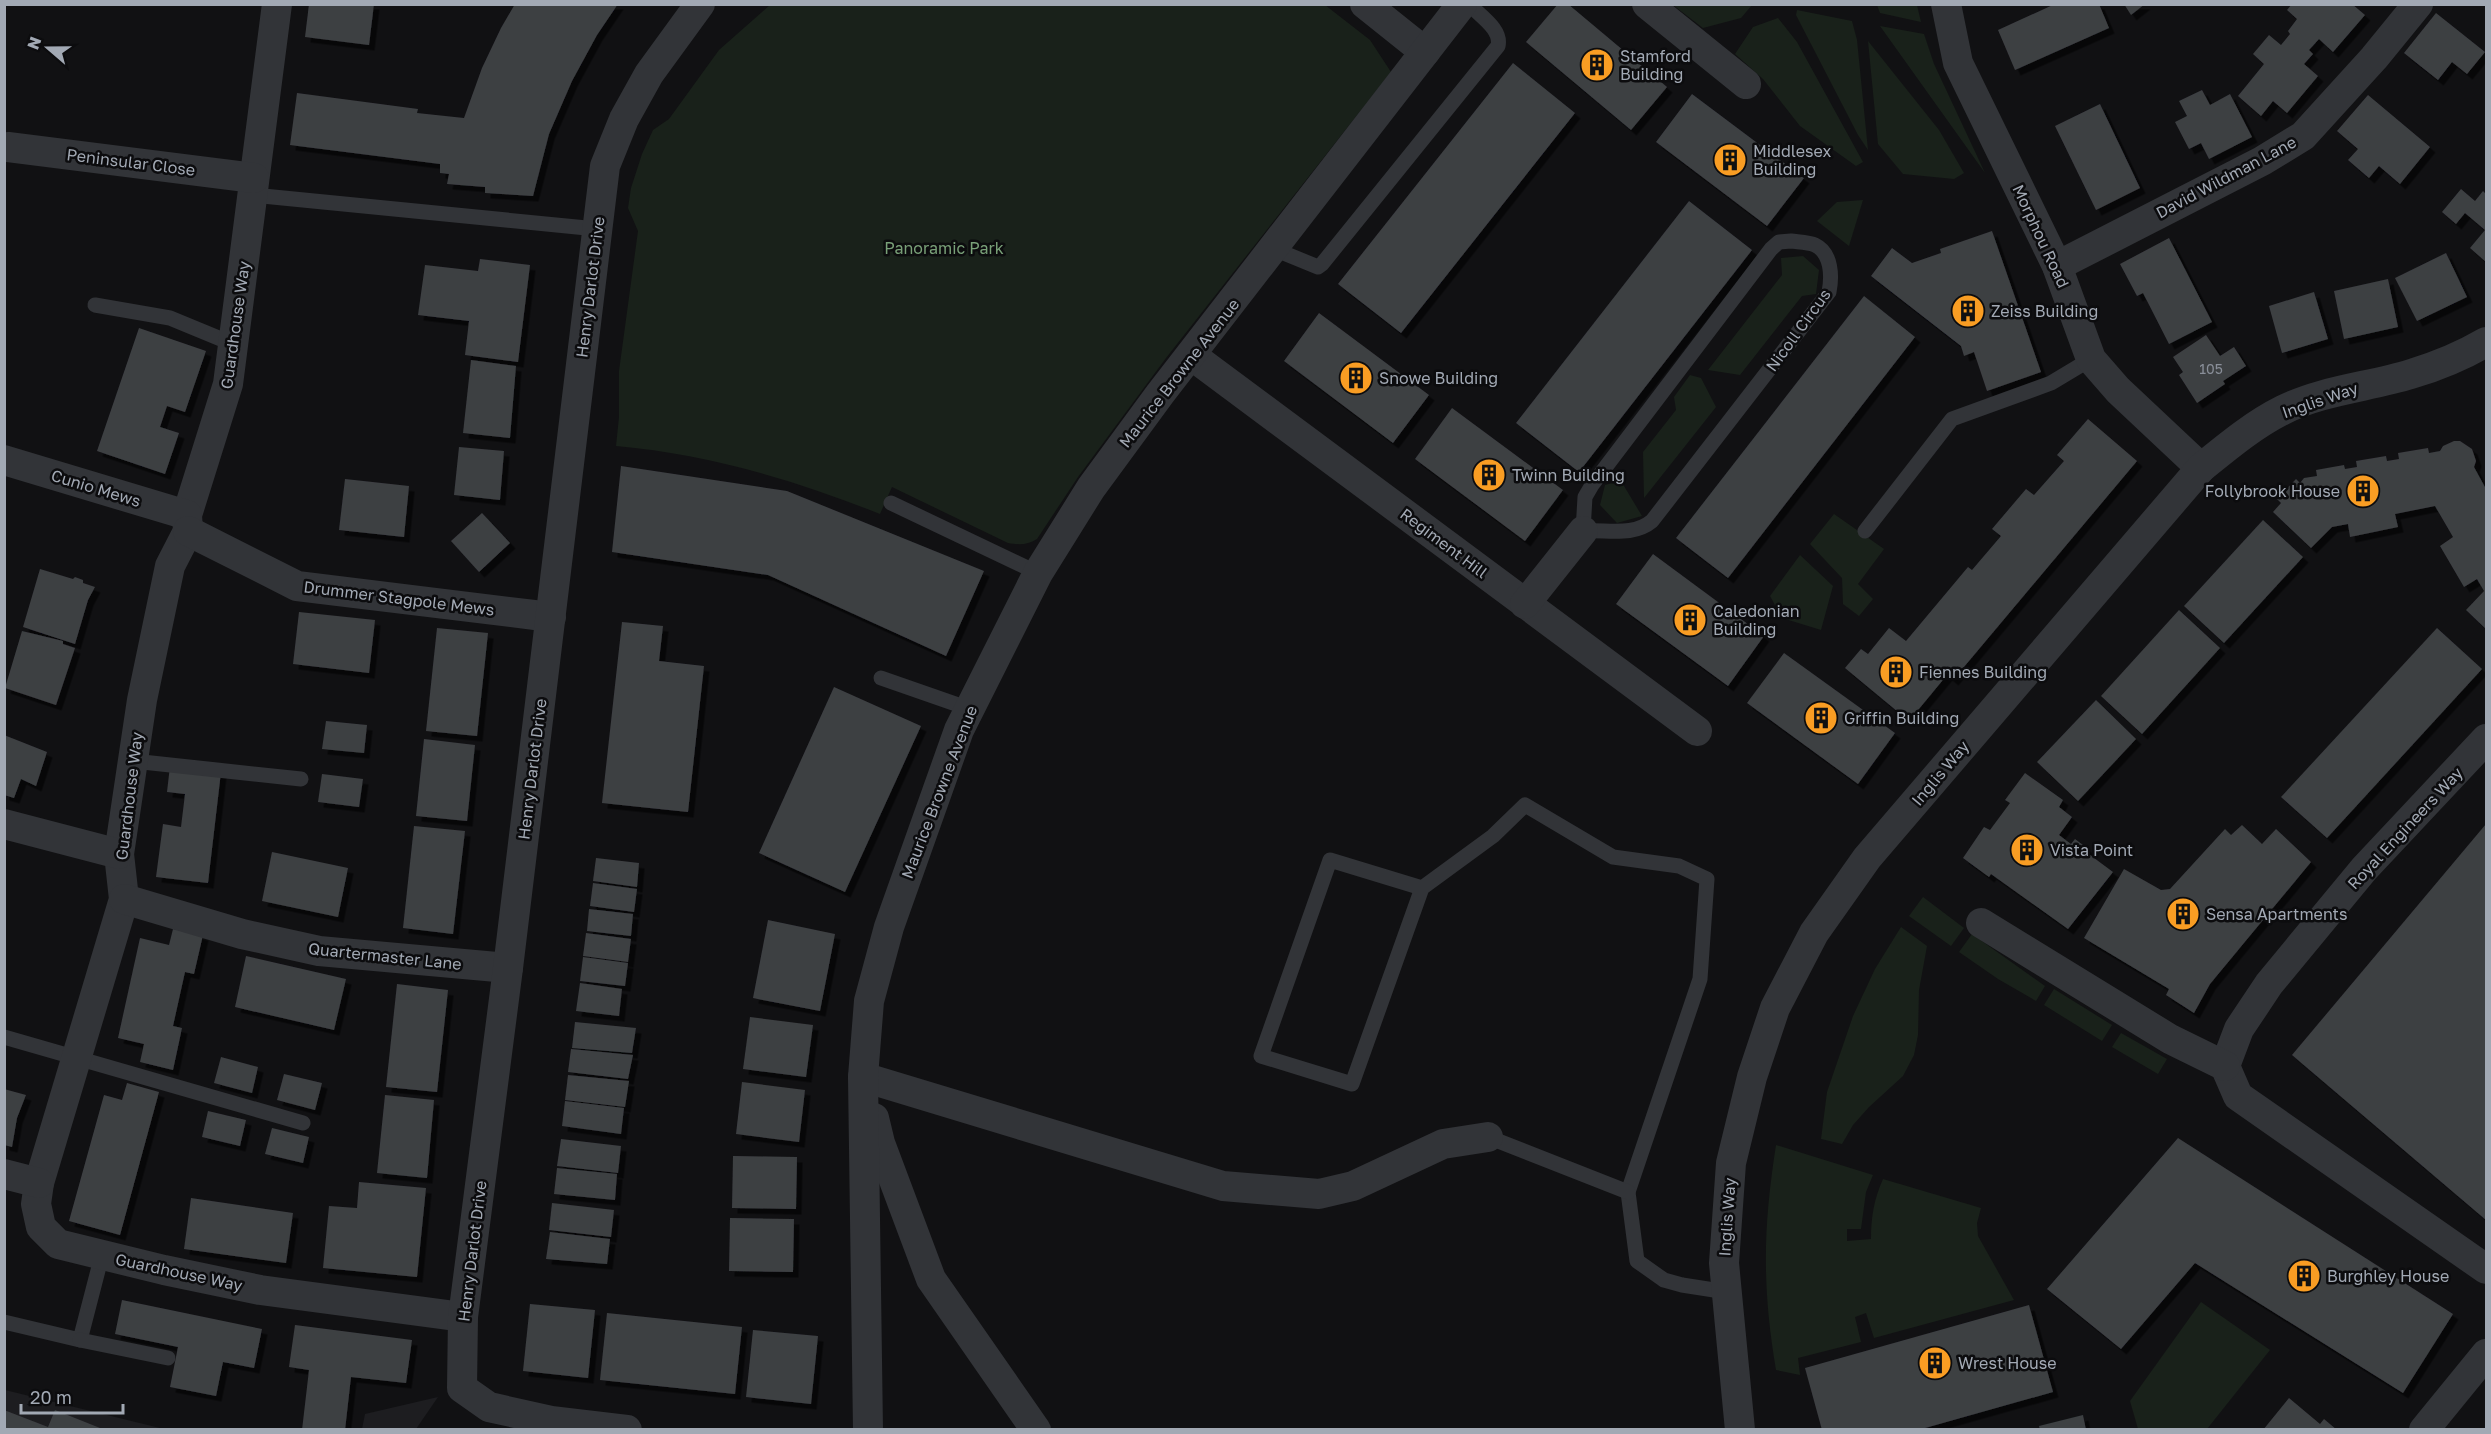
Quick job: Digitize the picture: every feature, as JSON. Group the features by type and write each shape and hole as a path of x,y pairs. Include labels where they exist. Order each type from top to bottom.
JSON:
{"street":[{"name":"Guardhouse Way","path":"277,4 228,384 187,523 171,566 142,700 119,855 124,899 39,1183 36,1204 41,1227 58,1244 260,1290 463,1317"},
{"name":"Henry Darlot Drive","path":"627,1430 558,1426 489,1407 462,1388 463,1317 508,968 605,165 624,119 649,74 700,4"},
{"path":"1365,4 1425,52"},
{"name":"Maurice Browne Avenue","path":"863,1077 869,1001 889,927 959,730 1038,573 1091,488 1462,4"},
{"path":"1647,4 1746,84"},
{"name":"Morphou Road","path":"1946,4 1958,63 2057,266 2091,359 2118,390 2201,468"},
{"name":"David Wildman Lane","path":"2057,266 2262,161 2303,136 2374,58 2418,4"},
{"name":"Peninsular Close","path":"8,147 253,187"},
{"name":"Inglis Way","path":"1740,1430 1724,1263 1731,1163 1752,1077 1775,1008 1814,933 1867,858 2201,468 2237,438 2284,409 2347,388 2409,375 2451,361 2486,343"},
{"name":"Regiment Hill","path":"1191,355 1697,730"},
{"name":"Cunio Mews","path":"4,460 187,523"},
{"name":"Drummer Stagpole Mews","path":"187,523 297,586 551,617"},
{"path":"1526,604 1583,531"},
{"name":"Royal Engineers Way","path":"2225,1066 2239,1029 2269,984 2364,869 2487,739"},
{"path":"4,824 119,855"},
{"name":"Quartermaster Lane","path":"124,899 242,934 319,951 508,968"},
{"path":"1981,923 2170,1039 2225,1066 2238,1096 2487,1269"},
{"path":"863,1077 1223,1186 1319,1194 1353,1186 1443,1144 1488,1137"},
{"path":"863,1077 868,1430"},
{"path":"863,1077 880,1143 931,1278 1036,1430"},
{"path":"4,1174 39,1183"},
{"path":"2424,1430 2487,1354"}],"lane":[{"path":"1274,249 1311,265 1318,267 1322,264 1498,46 1500,39 1496,31 1468,4"},
{"path":"253,187 597,229"},
{"name":"Nicoll Circus","path":"1779,242 1816,245 1826,256 1829,264 1832,279 1829,292 1652,521 1643,528 1623,532 1583,531 1586,497 1592,485 1771,249 1779,242"},
{"path":"95,305 170,318 233,344"},
{"path":"1865,531 1952,419 2051,383 2091,359"},
{"path":"891,503 1038,573"},
{"path":"881,678 970,709"},
{"path":"133,761 302,779"},
{"path":"1422,888 1330,860 1261,1056 1352,1084 1422,888 1493,836 1525,805 1613,857 1679,866 1707,879 1700,979 1628,1192 1636,1261 1664,1280 1727,1292"},
{"path":"4,1037 303,1123"},
{"path":"1488,1137 1628,1192"},
{"path":"80,1340 102,1255"},
{"path":"4,1322 168,1358"}],"shaded area":[{"path":"5,1390 164,1429 5,1429"},
{"path":"438,1397 416,1429 362,1429 365,1414"}],"green space":[{"name":"Panoramic Park","path":"770,5 1325,5 1370,40 1391,72 1166,358 1078,477 1037,539 1027,543 1012,544 892,487 880,514 816,490 750,470 684,455 616,446 619,417 619,371 638,231 628,208 631,188 642,154 653,130 669,119 719,50"},
{"path":"1673,5 1752,5 1741,18 1703,28"},
{"path":"1877,5 1917,5 1921,22 1880,13"},
{"path":"1797,10 1852,21 1857,40 1868,150 1796,15"},
{"path":"1778,18 1797,42 1863,162 1856,166 1800,126 1763,79 1735,54 1753,27"},
{"path":"1880,26 1924,34 1934,64 1985,173"},
{"path":"1868,41 1939,130 1964,173 1954,179 1903,174 1878,144"},
{"path":"1863,200 1849,246 1817,221 1837,202"},
{"path":"1803,256 1819,270 1816,294 1802,296 1740,375 1708,370 1782,275 1781,258"},
{"path":"1690,375 1701,378 1716,407 1644,498 1643,452 1676,410 1674,397"},
{"path":"1621,481 1642,516 1617,523 1600,505 1605,485"},
{"path":"1834,514 1884,549 1858,584 1873,599 1859,616 1843,604 1842,578 1810,544"},
{"path":"1800,555 1833,586 1821,630 1782,618 1770,596"},
{"path":"1923,897 1964,928 1951,946 1909,916"},
{"path":"1901,927 1927,946 1919,990 1918,1035 1914,1055 1903,1076 1869,1107 1853,1125 1842,1144 1821,1139 1827,1092 1853,1016 1875,969"},
{"path":"1972,934 2045,986 2036,1001 1998,979 1959,952"},
{"path":"2054,989 2112,1025 2102,1041 2044,1005"},
{"path":"2121,1033 2167,1059 2158,1074 2112,1047"},
{"path":"1776,1145 1873,1175 1866,1192 1861,1229 1847,1229 1847,1241 1871,1239 1874,1208 1883,1179 1981,1208 1977,1223 1978,1236 2014,1300 1874,1338 1866,1313 1855,1317 1861,1342 1798,1358 1800,1375 1776,1370 1768,1312 1766,1258"},
{"path":"2201,1302 2270,1350 2207,1429 2138,1429 2130,1401"}],"building":[{"path":"309,4 374,4 369,45 305,37"},
{"path":"515,4 618,4 597,35 572,81 549,134 533,196 485,193 485,187 447,184 449,174 440,173 440,164 290,145 297,93 418,109 417,113 464,118 482,68"},
{"name":"Stamford Building","path":"1558,4 1568,4 1667,87 1631,130 1526,42"},
{"path":"2055,4 2099,4 2109,28 2015,70 1998,30"},
{"path":"2124,4 2145,4 2131,15"},
{"path":"2292,4 2352,4 2365,15 2333,52 2319,39 2309,50 2313,54 2304,64 2318,76 2287,113 2273,101 2261,116 2238,96 2264,64 2253,54 2269,35 2281,45 2290,34 2288,31 2297,19 2287,10"},
{"path":"2436,13 2485,52 2467,74 2452,62 2438,80 2404,53"},
{"path":"1513,63 1575,113 1401,333 1338,284"},
{"path":"2202,90 2210,105 2230,94 2252,137 2209,159 2201,143 2189,149 2175,122 2187,116 2179,101"},
{"name":"Middlesex Building","path":"1692,94 1804,178 1767,226 1656,142"},
{"path":"2368,95 2430,147 2400,184 2379,166 2369,178 2348,160 2358,149 2337,131"},
{"path":"2100,104 2140,188 2096,210 2055,126"},
{"path":"2461,189 2475,201 2483,191 2486,194 2486,262 2470,248 2485,230 2465,213 2456,224 2442,212"},
{"path":"1689,201 1752,250 1579,472 1516,423"},
{"name":"Zeiss Building","path":"1992,231 2041,372 1987,391 1974,352 1964,356 1961,346 1871,276 1892,248 1912,263 1941,253 1940,249"},
{"path":"2169,238 2212,322 2169,344 2143,293 2137,296 2120,264"},
{"path":"2446,253 2467,297 2417,321 2395,278"},
{"path":"480,259 530,265 518,362 465,355 469,321 418,315 425,265 478,271"},
{"path":"2388,279 2398,327 2344,339 2334,291"},
{"path":"2314,292 2328,339 2282,353 2269,306"},
{"path":"1864,296 1915,337 1728,578 1676,538"},
{"name":"Snowe Building","path":"1319,313 1429,395 1393,443 1284,361"},
{"path":"139,328 206,351 185,412 167,406 160,427 179,433 165,474 97,451"},
{"path":"2206,335 2220,356 2234,347 2246,366 2223,381 2225,384 2197,403 2179,375 2183,372 2173,357"},
{"path":"471,360 516,366 510,438 463,433"},
{"name":"Twinn Building","path":"1452,408 1563,490 1525,541 1415,459"},
{"path":"2088,419 2137,461 1953,680 1947,675 1909,721 1845,668 1861,649 1868,654 1889,628 1906,641 1968,567 1972,570 2001,536 1992,529 2026,489 2034,495 2064,461 2057,455"},
{"name":"Follybrook House","path":"2460,441 2472,449 2476,461 2474,467 2486,489 2486,629 2466,610 2484,591 2477,579 2464,587 2440,546 2453,537 2435,506 2395,514 2398,527 2350,537 2348,524 2332,527 2311,548 2273,512 2281,503 2277,499 2296,479 2300,483 2304,478 2317,476 2316,470 2344,465 2345,469 2357,467 2356,461 2386,456 2387,461 2399,459 2398,453 2428,448 2429,453 2440,451 2443,446"},
{"path":"459,447 504,451 500,500 454,495"},
{"path":"621,466 787,491 984,571 946,656 768,575 612,552"},
{"path":"345,479 409,486 404,537 339,530"},
{"path":"482,513 510,543 479,572 451,541"},
{"path":"2263,520 2303,557 2224,643 2184,606"},
{"name":"Caledonian Building","path":"1653,554 1764,636 1728,686 1616,604"},
{"path":"40,569 73,579 75,577 95,587 88,600 75,644 23,627"},
{"path":"2179,610 2220,648 2142,734 2101,696"},
{"path":"299,612 375,620 369,673 293,664"},
{"path":"622,622 663,626 659,661 704,666 688,812 602,803"},
{"path":"437,628 488,633 477,736 426,731"},
{"path":"2437,628 2482,669 2327,838 2281,797"},
{"path":"22,631 63,641 63,644 75,648 56,705 5,688"},
{"name":"Griffin Building","path":"1784,653 1895,733 1858,784 1747,703"},
{"path":"834,687 921,726 845,892 759,853"},
{"path":"2096,700 2136,739 2078,801 2037,762"},
{"path":"326,721 367,725 364,753 322,749"},
{"path":"4,735 47,752 36,786 21,779 14,798 4,795"},
{"path":"424,739 475,745 467,821 416,816"},
{"path":"170,766 221,772 208,883 156,877 163,824 181,827 185,794 167,792"},
{"name":"Vista Point","path":"2025,773 2063,800 2059,807 2072,817 2059,835 2071,844 2075,839 2087,848 2086,852 2113,872 2068,929 1991,874 1989,877 1963,858 1984,827 1990,830 2010,803 2005,800"},
{"path":"322,774 363,779 359,807 318,802"},
{"path":"2486,824 2486,1220 2292,1055"},
{"name":"Sensa Apartments","path":"2242,825 2262,844 2276,829 2311,862 2210,984 2194,1013 2166,995 2169,989 2084,938 2124,869 2161,890 2170,889 2225,829 2231,835"},
{"path":"414,826 465,831 453,934 403,928"},
{"path":"272,852 348,868 338,917 262,901"},
{"path":"596,858 639,863 637,887 593,881"},
{"path":"593,883 637,889 634,912 590,906"},
{"path":"589,909 633,914 631,936 587,931"},
{"path":"768,920 835,934 820,1011 753,998"},
{"path":"173,929 203,935 194,974 185,972 173,1026 182,1028 173,1070 140,1062 144,1044 118,1038 140,938 169,945"},
{"path":"586,933 631,939 628,962 583,956"},
{"path":"246,956 346,979 334,1030 235,1007"},
{"path":"583,957 628,963 625,986 580,981"},
{"path":"580,983 622,989 619,1016 576,1011"},
{"path":"397,984 448,990 437,1092 386,1087"},
{"path":"750,1017 813,1025 806,1077 743,1069"},
{"path":"575,1022 636,1028 632,1053 572,1048"},
{"path":"571,1049 633,1055 628,1079 568,1072"},
{"path":"221,1057 258,1067 252,1093 214,1083"},
{"path":"284,1074 322,1083 315,1110 277,1100"},
{"path":"568,1075 629,1081 625,1107 565,1100"},
{"path":"742,1082 805,1090 799,1142 736,1134"},
{"path":"127,1083 159,1092 120,1235 69,1221 104,1095 122,1100"},
{"path":"4,1089 26,1095 17,1118 12,1147 4,1145"},
{"path":"385,1095 434,1100 427,1178 377,1173"},
{"path":"565,1101 624,1108 621,1134 562,1126"},
{"path":"208,1111 246,1120 240,1146 202,1137"},
{"path":"272,1128 309,1137 303,1163 265,1154"},
{"name":"Burghley House","path":"2178,1138 2453,1314 2403,1393 2195,1263 2121,1349 2047,1289"},
{"path":"561,1139 621,1146 618,1173 557,1166"},
{"path":"733,1156 797,1157 796,1209 732,1208"},
{"path":"557,1168 617,1174 615,1200 554,1194"},
{"path":"359,1182 426,1188 417,1277 323,1268 329,1206 357,1208"},
{"path":"191,1198 293,1213 286,1263 184,1249"},
{"path":"552,1203 614,1210 611,1237 549,1230"},
{"path":"730,1218 794,1219 793,1272 729,1271"},
{"path":"550,1232 610,1239 607,1264 546,1259"},
{"path":"122,1300 262,1329 254,1368 223,1362 216,1396 170,1387 178,1347 115,1334"},
{"path":"530,1304 595,1310 588,1378 523,1371"},
{"name":"Wrest House","path":"2029,1305 2053,1392 1918,1430 1822,1430 1805,1368"},
{"path":"607,1313 742,1327 735,1394 600,1380"},
{"path":"295,1325 412,1340 406,1383 351,1377 345,1430 302,1430 309,1370 289,1367"},
{"path":"753,1330 818,1336 811,1404 746,1397"},
{"path":"2289,1398 2320,1424 2324,1419 2337,1430 2263,1430"},
{"path":"4,1410 48,1427 55,1410 105,1430 4,1430"},
{"path":"2083,1415 2086,1430 2040,1430 2039,1426"}],"place":[{"name":"Stamford Building","path":"1597,65"},
{"name":"Middlesex Building","path":"1730,160"},
{"name":"Zeiss Building","path":"1968,311"},
{"name":"Snowe Building","path":"1356,378"},
{"name":"Twinn Building","path":"1489,475"},
{"name":"Follybrook House","path":"2363,491"},
{"name":"Caledonian Building","path":"1690,620"},
{"name":"Fiennes Building","path":"1896,672"},
{"name":"Griffin Building","path":"1821,718"},
{"name":"Vista Point","path":"2027,850"},
{"name":"Sensa Apartments","path":"2183,914"},
{"name":"Burghley House","path":"2304,1276"},
{"name":"Wrest House","path":"1935,1363"}]}
